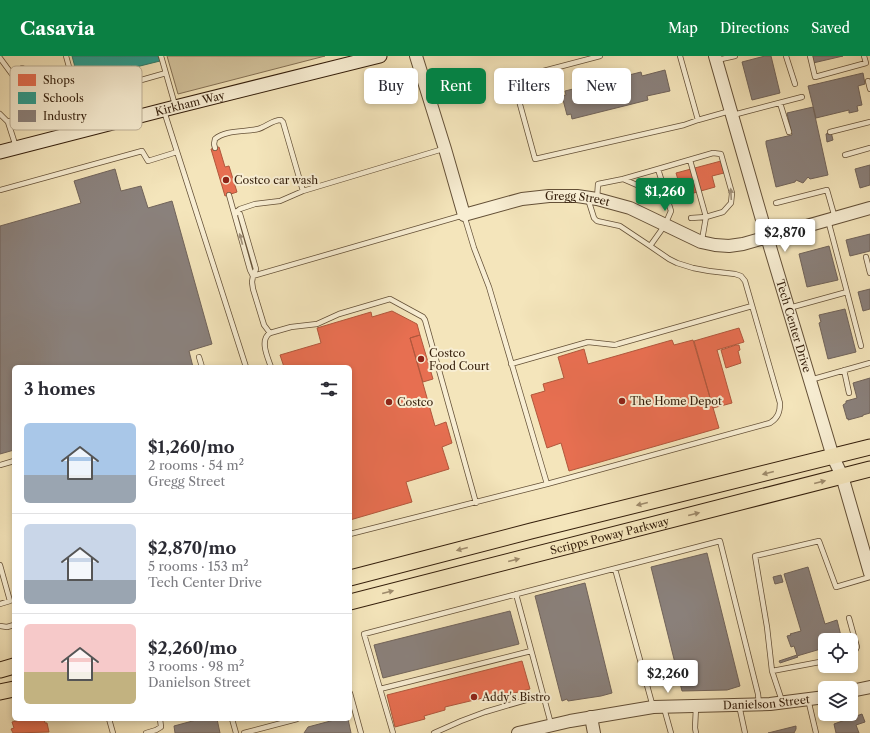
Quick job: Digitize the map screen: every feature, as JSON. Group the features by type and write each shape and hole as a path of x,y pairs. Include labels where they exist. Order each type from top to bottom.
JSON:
{"main road":[{"name":"Kirkham Way","path":"142,115 380,56"},
{"name":"Kirkham Way","path":"0,152 87,130"},
{"name":"Scripps Poway Parkway","path":"352,577 531,531 870,447"},
{"name":"Scripps Poway Parkway","path":"352,601 870,469"},
{"path":"0,670 12,667"},
{"path":"0,692 12,689"}],"street":[{"path":"416,56 464,215"},
{"name":"Tech Center Drive","path":"716,58 767,237 833,457 842,476 870,573"},
{"name":"Gregg Street","path":"464,215 522,199 577,196 592,198 630,208 701,242 729,246 743,244 870,208"},
{"path":"858,690 870,687"},
{"name":"Danielson Street","path":"518,733 591,717 658,707 782,703 818,698"},
{"path":"591,717 594,733"}],"lane":[{"path":"66,56 69,66"},
{"path":"161,56 166,73 169,108 177,152 245,365"},
{"path":"600,56 513,80 535,159 802,97"},
{"path":"680,56 698,120"},
{"path":"716,58 735,56"},
{"path":"786,56 795,84"},
{"path":"810,56 816,77 866,63 864,56"},
{"path":"0,58 10,72"},
{"path":"142,80 166,73"},
{"path":"868,80 870,89"},
{"path":"780,103 789,132"},
{"path":"0,114 8,122 10,128"},
{"path":"215,148 215,140 220,136 234,132 259,129 277,120 281,120 283,122 303,190"},
{"path":"830,132 870,122"},
{"path":"10,130 16,148"},
{"path":"845,155 870,148"},
{"path":"235,211 255,204 280,201 303,190 445,149"},
{"path":"0,190 142,151 148,160 177,152"},
{"path":"352,534 476,503 770,423 775,420 780,410 780,403 745,281 741,276 693,268 669,259 620,226 597,221 594,218 592,198 598,184 623,179 713,153 721,154 732,193 731,203 723,212 706,217 691,218"},
{"path":"690,160 706,217 701,242"},
{"path":"650,246 666,225 671,211 658,169"},
{"path":"623,179 667,198"},
{"path":"776,203 826,190 831,219 861,346"},
{"path":"229,194 253,276 253,289 264,324 270,333"},
{"path":"253,276 464,215 474,248 489,287 546,484"},
{"path":"866,257 870,273"},
{"path":"789,308 848,292"},
{"path":"270,365 265,344 267,335 270,333 291,327 317,324 339,314 390,299 423,317 476,503"},
{"path":"511,364 588,342 618,344 752,306"},
{"path":"199,357 201,365"},
{"path":"810,380 870,363"},
{"path":"844,370 849,393"},
{"path":"0,465 12,462"},
{"path":"394,733 364,634 720,541 760,704"},
{"path":"782,703 772,671 767,627 755,556 819,541 836,587 870,577"},
{"path":"0,565 12,600 0,604"},
{"path":"615,569 658,707 670,733"},
{"path":"516,594 551,725"},
{"path":"849,618 853,633"},
{"path":"0,626 7,627 12,626"},
{"path":"380,689 531,651"},
{"path":"772,671 818,662"},
{"path":"434,733 485,712 543,695"},
{"path":"808,699 816,733"},
{"path":"352,704 361,733"},
{"path":"739,705 746,733"},
{"path":"696,706 696,733"},
{"path":"110,721 113,733"},
{"path":"146,733 161,727 160,721"},
{"path":"233,721 236,733"},
{"path":"244,733 289,721"}],"shaded area":[{"path":"167,56 325,56 178,94"}],"building: Shops":[{"name":"Costco car wash","path":"219,147 225,167 229,166 237,192 225,196 211,149"},
{"path":"721,161 724,173 712,176 715,187 683,196 676,173"},
{"name":"Costco","path":"392,311 417,324 420,335 410,338 435,426 446,422 452,443 442,447 449,469 406,482 412,502 352,519 352,365 283,365 280,355 321,343 317,328 371,312 372,317"},
{"path":"739,328 744,342 717,350 732,403 713,408 694,341"},
{"name":"Costco Food Court","path":"420,335 433,379 423,382 410,338"},
{"name":"The Home Depot","path":"672,340 674,345 693,340 719,428 569,471 561,443 547,448 531,395 545,391 543,384 564,378 558,357 584,349 588,364"},
{"path":"739,345 740,350 738,351 741,363 726,368 721,350"},
{"path":"522,661 530,689 487,700 487,697 445,707 445,710 424,716 425,719 395,727 387,695"},
{"path":"44,721 45,723 47,723 49,732 13,733 11,729 14,728 12,722"}],"building: Schools":[{"path":"72,56 158,56 160,61 140,66 75,66"}],"building: Industry":[{"path":"765,56 771,56 780,93 752,100 742,62"},
{"path":"812,56 843,56 813,63"},
{"path":"665,70 670,91 647,96 648,100 572,119 571,114 567,115 564,104 564,96 566,95 565,91 572,89 572,104 631,104 631,74 641,72 642,76"},
{"path":"863,73 865,84 858,86 862,105 857,106 858,111 849,113 849,110 816,118 808,86"},
{"path":"813,107 828,175 810,179 808,177 803,183 796,180 795,182 776,187 766,141 792,135 787,113"},
{"path":"831,132 833,140 827,142 826,134"},
{"path":"870,165 870,185 860,188 855,169"},
{"path":"115,169 121,191 141,186 148,208 172,201 212,344 189,351 192,365 12,365 12,451 0,454 0,226 81,203 74,181"},
{"path":"870,234 870,251 850,256 846,240"},
{"path":"829,246 838,280 807,287 799,254"},
{"path":"870,289 870,309 863,311 858,292"},
{"path":"845,309 856,352 828,359 819,323 821,322 819,315"},
{"path":"870,378 870,413 848,420 843,405 846,401 857,398 853,383"},
{"path":"707,553 740,686 727,690 682,691 651,567"},
{"path":"808,567 825,624 837,620 840,633 818,633 818,650 780,663 779,661 797,655 794,646 791,647 787,636 801,631 784,574"},
{"path":"781,575 783,582 775,584 773,577"},
{"path":"585,583 612,693 601,696 568,701 567,699 562,701 535,596"},
{"path":"510,611 519,644 383,678 374,645"},
{"path":"862,714 865,722 856,725 859,733 836,733 834,724 842,721 858,721 858,715"},
{"path":"193,721 217,721 220,733 175,733 174,726"},
{"path":"330,721 348,721 351,733 304,733 308,727"},
{"path":"796,726 794,733 768,733"}],"place":[{"name":"Costco car wash","path":"226,180"},
{"name":"Costco Food Court","path":"421,359"},
{"name":"The Home Depot","path":"622,401"},
{"name":"Costco","path":"389,402"},
{"name":"Addy's Bistro","path":"474,697"}]}
